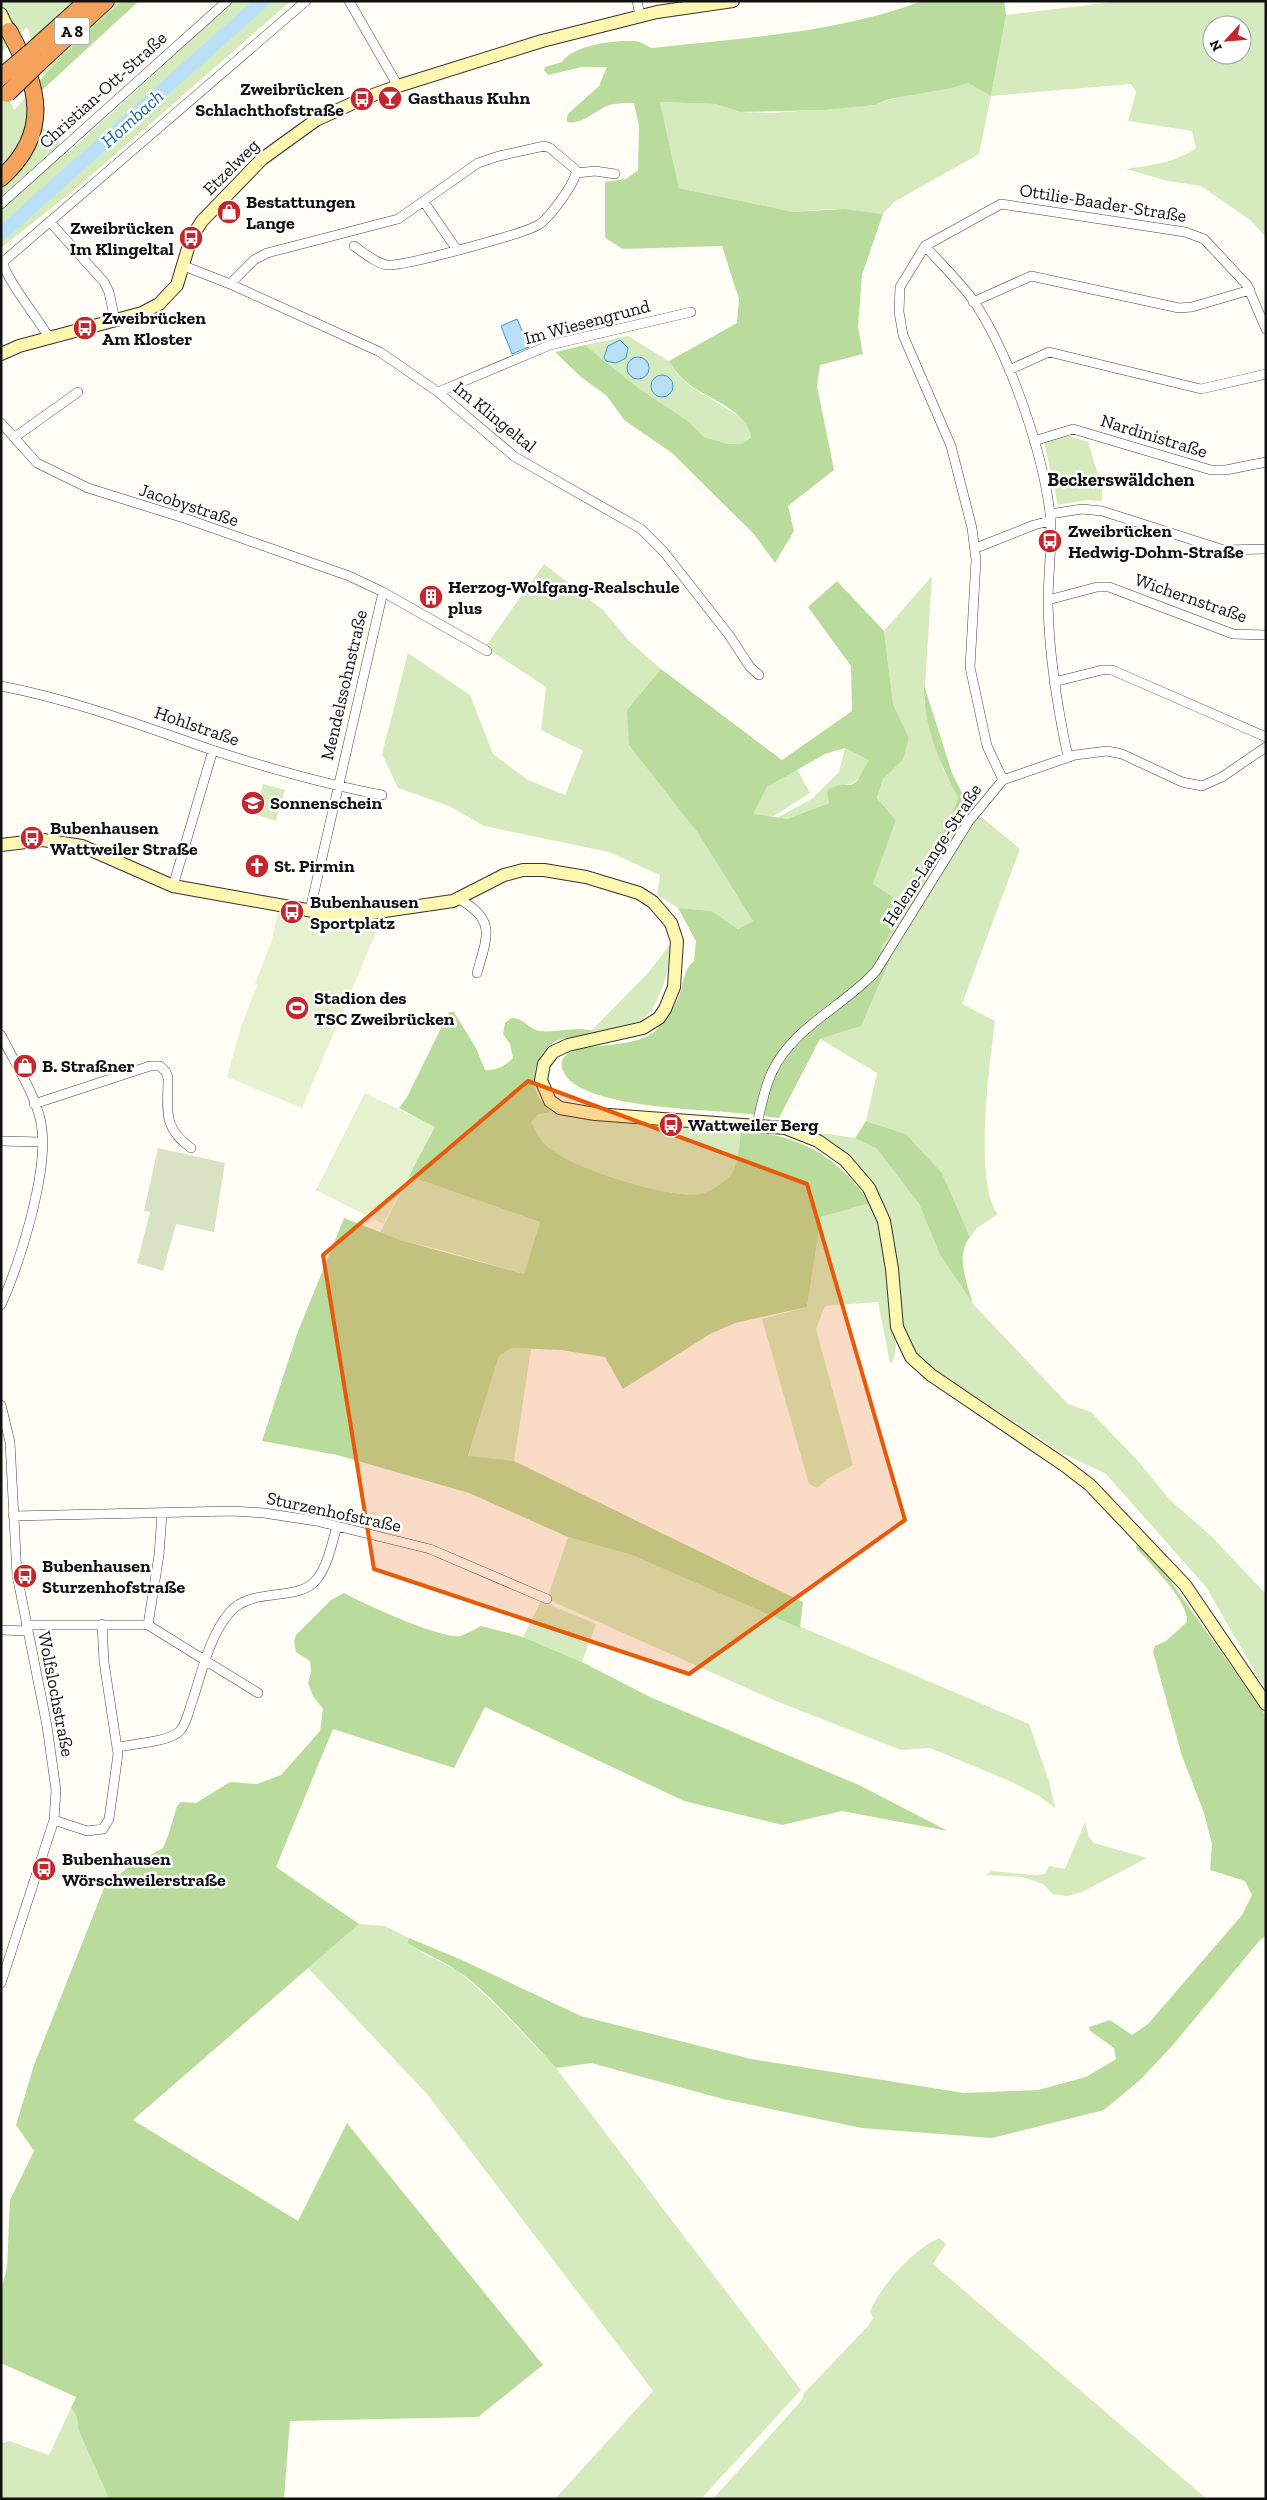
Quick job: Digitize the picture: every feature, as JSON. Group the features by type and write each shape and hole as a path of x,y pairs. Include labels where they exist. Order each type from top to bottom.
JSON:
{"highway":[{"name":"A 8","path":"4,96 37,55 86,1"},
{"name":"A 8","path":"1,77 37,55 106,1"},
{"path":"1,165 20,139 27,122 28,110 23,87 5,34"},
{"path":"1,178 14,167 28,144 35,127 37,112 32,84 5,34"}],"street":[{"name":"Christian-Ott-Straße","path":"1,204 227,1"},
{"path":"49,338 10,279 2,263 306,1"},
{"path":"349,1 398,86"},
{"path":"637,1 640,15"},
{"name":"Etzelweg","path":"1,354 19,346 142,313 159,304 177,285 191,238 197,226 276,148 316,120 362,99 398,86 542,41 640,15 733,1"},
{"path":"1,14 5,34"},
{"path":"230,284 254,260 267,253 392,222 424,202 478,163 538,147 550,148 572,165 577,173"},
{"path":"577,173 615,174"},
{"path":"354,246 388,265 457,250 539,225 548,217 577,173"},
{"path":"424,202 457,250"},
{"name":"Ottilie-Baader-Straße","path":"925,246 1001,204 1013,204 1194,234 1204,239 1250,290 1266,329"},
{"path":"50,222 104,282 109,292 115,320"},
{"path":"1003,780 988,746 970,667 976,548 956,460 906,345 901,326 898,298 900,287 925,246 974,302 1009,370 1034,441 1050,517 1048,600 1054,682 1068,757"},
{"name":"Im Klingeltal","path":"184,266 230,284 380,352 438,392 515,458 589,498 647,534 717,618 750,667 759,676"},
{"path":"974,302 1031,276 1179,308 1192,307 1250,290"},
{"name":"Im Wiesengrund","path":"438,392 550,345 691,312"},
{"path":"1009,370 1053,352 1201,389 1266,374"},
{"path":"15,437 78,392"},
{"name":"Jacobystraße","path":"1,423 37,463 94,491 195,522 349,576 383,592 486,651"},
{"name":"Nardinistraße","path":"1034,441 1073,429 1211,470 1226,470 1266,462"},
{"path":"976,548 1050,517 1082,509 1102,511 1224,550 1266,549"},
{"name":"Wichernstraße","path":"1048,600 1103,586 1233,634 1266,635"},
{"name":"Mendelssohnstraße","path":"310,910 383,592"},
{"path":"1054,682 1102,670 1112,670 1266,737"},
{"name":"Hohlstraße","path":"1,686 120,717 213,750 337,786 382,795"},
{"name":"Helene-Lange-Straße","path":"757,1124 768,1080 785,1050 805,1030 862,985 876,971 969,821 1003,780 1068,757 1097,751 1114,752 1182,782 1202,786 1222,777 1266,747"},
{"path":"173,886 213,750"},
{"path":"1,845 43,840 82,846 173,886 336,915 357,915 459,899 510,873 533,870 565,873 640,893 660,908 675,932 678,951 672,996 659,1018 651,1025 633,1032 560,1048 548,1058 544,1064 541,1080 543,1089 554,1105 576,1112 757,1124 785,1128 806,1135 835,1152 854,1168 870,1188 884,1221 892,1270 897,1327 910,1357 931,1375 1064,1464 1090,1485 1185,1584 1266,1704"},
{"path":"459,899 477,910 487,924 487,938 476,973"},
{"path":"1,1035 5,1055 34,1104 41,1123 42,1142 34,1202 25,1239 13,1278 1,1305"},
{"path":"34,1104 150,1066 160,1066 166,1072 168,1078 171,1128 178,1139 191,1148"},
{"path":"1,1141 42,1142"},
{"name":"Wolfslochstraße","path":"1,1405 10,1442 17,1574 54,1769 56,1806 54,1820 1,1983"},
{"name":"Sturzenhofstraße","path":"13,1516 249,1511 337,1526 430,1549 547,1599"},
{"path":"148,1625 159,1555 162,1514"},
{"path":"118,1747 165,1738 179,1731 186,1720 205,1660 219,1629 230,1611 250,1599 301,1590 314,1583 322,1572 337,1526"},
{"path":"54,1820 93,1832 103,1829 107,1824 111,1809 118,1747 104,1662 102,1624"},
{"path":"1,1630 102,1624 148,1625 258,1693"}],"highlighted area":[{"path":"528,1081 807,1184 905,1520 689,1674 374,1569 323,1255"}],"green space":[{"path":"1,1 122,1 80,38 44,76 27,27 1,53"},
{"path":"122,1 139,1 40,92 37,84 78,41"},
{"path":"234,1 291,1 79,186 1,248 1,78 14,110 37,84 41,126 69,152"},
{"path":"922,1 1004,1 1006,15 991,96 968,83 952,88 889,99 875,105 822,110 740,112 716,104 660,102 679,188 794,212 844,209 883,214 862,275 858,327 863,354 820,365 817,386 834,470 788,506 794,531 775,563 754,534 672,453 624,420 607,396 581,377 555,352 585,345 640,389 688,421 704,437 729,444 742,444 751,437 743,420 726,406 690,385 678,374 669,361 737,323 739,299 722,246 623,249 605,238 605,182 626,179 638,170 639,126 634,103 610,105 578,122 567,122 569,113 599,86 607,67 582,67 548,75 544,70 545,67 562,62 575,51 605,43 636,41 652,48 789,33 857,20 890,12"},
{"path":"1121,1 1266,1 1266,237 1250,220 1201,186 1168,181 1126,169 1172,160 1196,148 1192,131 1128,121 1136,92 1131,84 991,96 1006,15"},
{"path":"968,83 991,96 979,154 894,202 883,214 831,209 794,212 679,188 660,102 716,104 741,112 774,113 875,105 898,97"},
{"path":"628,336 669,361 677,374 690,386 745,420 751,436 742,444 729,444 704,437 688,421 640,389 585,345"},
{"path":"1061,436 1070,436 1088,442 1102,487 1102,501 1087,500 1058,505 1044,442"},
{"path":"544,564 603,610 629,641 661,669 627,710 698,833 753,921 738,929 712,911 678,908 657,895 660,875 609,852 484,826 449,806 398,788 382,754 408,653 470,695 493,754 528,780 565,795 583,751 541,730 546,687 485,647"},
{"path":"932,576 924,701 933,739 944,771 958,798 940,838 899,901 873,884 896,820 877,798 883,779 903,760 909,738 893,704 884,631"},
{"path":"837,581 884,631 893,704 909,738 903,760 883,779 877,798 896,820 873,884 899,901 940,838 958,798 934,744 926,715 924,685 952,773 969,807 880,950 890,961 861,1026 820,1039 779,1118 743,1113 670,1108 591,1093 573,1083 563,1071 563,1059 572,1052 582,1049 632,1042 644,1038 658,1029 665,1021 678,999 687,969 694,961 696,941 678,908 712,911 738,929 753,921 698,833 629,745 627,710 661,669 782,760 852,711 851,666 808,607","holes":["845,748 869,760 857,781 851,785 839,785 827,790 829,803 787,819 753,814 767,787 825,754"]},
{"path":"845,748 870,760 861,775 851,784 839,785 829,803 787,819 777,818 813,798 839,772"},
{"path":"797,769 810,793 772,817 752,814 767,787"},
{"path":"263,784 285,790 276,821 254,814"},
{"path":"969,807 1020,849 962,1004 995,1021 987,1092 985,1150 986,1177 990,1199 998,1214 977,1228 970,1237 942,1173 906,1134 866,1121 877,1073 820,1039 861,1026 890,962 879,951"},
{"name":"Stadion des TSC Zweibrücken","path":"278,911 345,922 383,916 302,1108 227,1077 240,1030 257,985 255,984 272,940"},
{"path":"671,943 669,963 663,986 659,997 647,1015 628,1027 587,1035 649,972"},
{"path":"449,1012 454,1012 476,1048 485,1070 501,1067 513,1058 510,1044 503,1034 505,1023 511,1018 519,1019 536,1030 542,1031 586,1029 593,1031 585,1035 556,1041 540,1056 534,1076 538,1096 552,1112 537,1115 531,1122 540,1138 548,1147 577,1164 644,1187 666,1192 699,1194 718,1186 733,1172 741,1130 781,1137 815,1150 844,1172 870,1203 821,1217 807,1307 735,1323 710,1334 623,1389 605,1357 561,1350 511,1348 499,1356 468,1456 514,1461 803,1602 800,1628 632,1555 568,1537 469,1493 337,1455 262,1441 297,1334 344,1218 400,1240 524,1274 540,1222 409,1176 434,1127 399,1108 407,1097"},
{"path":"365,1093 435,1127 383,1224 316,1190"},
{"path":"552,1112 590,1120 741,1130 737,1159 733,1172 729,1177 715,1188 699,1194 666,1192 644,1187 577,1164 548,1147 530,1122 533,1117"},
{"path":"866,1121 906,1134 942,1173 970,1237 963,1253 963,1261 965,1279 973,1304 940,1255 919,1204 877,1149 855,1138"},
{"path":"821,1133 855,1138 877,1149 919,1204 940,1255 973,1304 1068,1404 1091,1412 1137,1460 1170,1500 1211,1536 1266,1594 1266,1691 1206,1587 1106,1474 1062,1453 927,1365 917,1356 907,1337 902,1321 890,1215 865,1173 853,1160 820,1137"},
{"path":"158,1148 225,1163 214,1232 176,1224 163,1271 137,1263 150,1212 144,1211"},
{"path":"409,1176 540,1222 524,1274 380,1233"},
{"path":"873,1202 880,1223 896,1346 893,1362 890,1363 878,1302 825,1306 816,1329 853,1465 827,1479 817,1488 809,1484 762,1319 807,1307 821,1217"},
{"path":"511,1348 531,1349 514,1461 468,1457 499,1356"},
{"path":"568,1537 632,1555 1029,1724 1049,1781 1055,1808 1039,1796 1012,1782 930,1748 901,1750 776,1701 547,1599"},
{"path":"1137,1543 1165,1573 1266,1716 1266,1936 1260,1940 1172,2046 1140,2080 1104,2110 992,2138 862,2128 723,2099 591,2063 556,2068 509,2017 471,1981 452,1967 407,1943 409,1938 462,1960 581,2016 751,2059 964,2093 1038,2090 1086,2077 1116,2059 1114,2048 1090,2031 1089,2027 1110,2020 1132,2035 1148,2024 1242,1915 1252,1895 1245,1881 1210,1870 1212,1844 1204,1813 1182,1756 1153,1652 1155,1646 1166,1641 1187,1622 1186,1614 1182,1604 1168,1583 1136,1548"},
{"path":"344,1593 367,1605 421,1627 451,1636 460,1636 481,1626 523,1637 582,1662 650,1697 859,1785 948,1831 842,1811 782,1825 684,1801 485,1707 454,1768 333,1729 276,1867 359,1924 133,2120 298,2221 347,2123 543,2365 478,2417 290,2421 284,2499 109,2499 78,2429 77,2417 71,2408 76,2397 3,2364 1,2367 1,2290 7,2268 10,2200 34,2151 16,2125 34,2065 104,1888 127,1868 163,1848 177,1806 181,1802 196,1803 230,1782 257,1784 281,1775 320,1731 323,1709 313,1696 308,1683 311,1672 310,1661 296,1652 294,1641 296,1635 331,1600"},
{"path":"541,1601 596,1624 582,1662 523,1637"},
{"path":"1085,1822 1089,1837 1094,1843 1147,1858 1082,1892 1067,1896 1053,1894 1043,1884 1022,1877 986,1875 991,1871 1045,1874 1049,1866 1065,1869"},
{"path":"359,1924 385,1926 409,1938 407,1943 426,1955 457,1970 497,2006 556,2068 801,2390 701,2499 555,2499 653,2391 427,2094 308,1968"},
{"path":"939,2238 946,2244 933,2264 1207,2499 713,2499 802,2400 804,2393 868,2326 873,2318 870,2312 875,2302 881,2291 899,2269 929,2243"},
{"path":"71,2408 77,2417 78,2429 109,2499 1,2499 1,2444 9,2441 49,2455"}],"water":[{"path":"517,319 529,347 512,354 501,326"},
{"path":"620,340 628,348 626,358 616,363 606,361 604,357 608,346"},
{"path":"638,357 646,360 649,368 646,376 638,379 630,376 627,368 630,360"},
{"path":"662,375 670,378 673,386 670,394 662,397 654,394 651,386 654,378"}],"waterway":[{"name":"Hornbach","path":"1,234 263,1"}],"place":[{"name":"Gasthaus Kuhn","path":"390,98"},
{"name":"Zweibrücken Schlachthofstraße","path":"362,99"},
{"name":"Bestattungen Lange","path":"229,212"},
{"name":"Zweibrücken Im Klingeltal","path":"191,238"},
{"name":"Zweibrücken Am Kloster","path":"85,328"},
{"name":"Zweibrücken Hedwig-Dohm-Straße","path":"1050,541"},
{"name":"Herzog-Wolfgang-Realschule plus","path":"431,597"},
{"name":"Sonnenschein","path":"253,803"},
{"name":"Bubenhausen Wattweiler Straße","path":"32,838"},
{"name":"St. Pirmin","path":"257,866"},
{"name":"Bubenhausen Sportplatz","path":"292,912"},
{"name":"Stadion des TSC Zweibrücken","path":"297,1008"},
{"name":"B. Straßner","path":"25,1066"},
{"name":"Wattweiler Berg","path":"671,1125"},
{"name":"Bubenhausen Sturzenhofstraße","path":"25,1576"},
{"name":"Bubenhausen Wörschweilerstraße","path":"44,1869"}],"district":[{"name":"Beckerswäldchen","path":"1121,479"}]}
